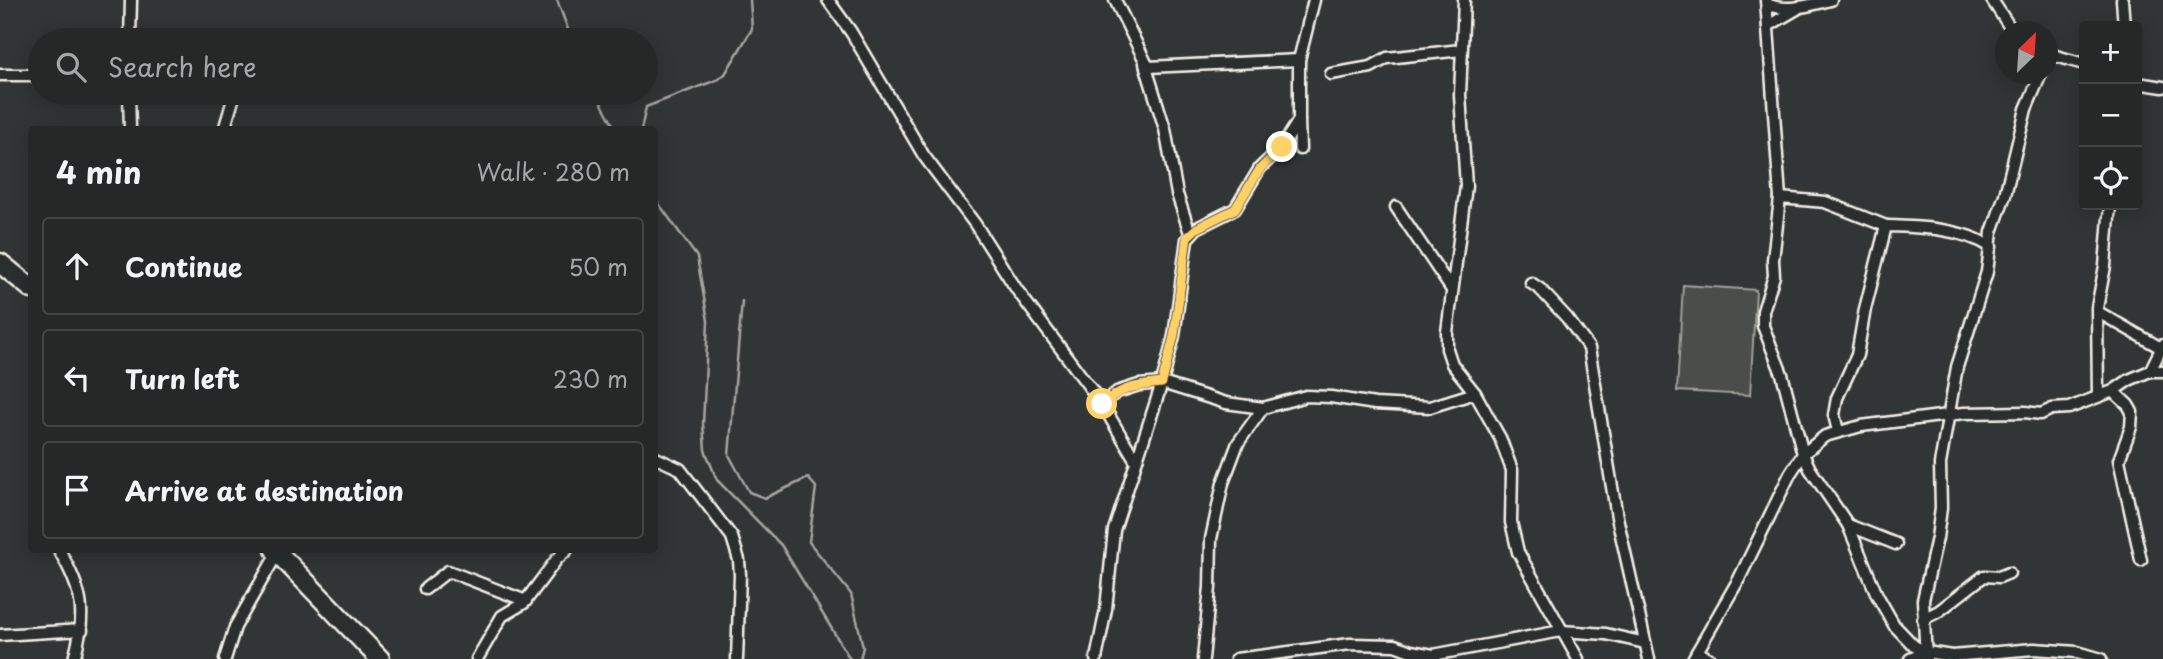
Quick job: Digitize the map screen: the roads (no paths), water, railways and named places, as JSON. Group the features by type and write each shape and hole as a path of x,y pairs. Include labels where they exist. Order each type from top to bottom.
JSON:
{"highway":[{"path":"0,262 28,284"},
{"path":"278,553 380,659"}],"street":[{"path":"130,28 131,0"},
{"path":"828,0 924,156 975,224 1017,290 1102,404 1136,461"},
{"path":"1115,0 1145,64 1165,129 1177,194 1190,233"},
{"path":"1300,149 1299,60 1314,0"},
{"path":"1464,0 1461,95 1466,186 1447,332 1449,358 1475,393 1500,438 1512,470 1511,523 1518,552 1578,659"},
{"path":"1768,26 1797,9 1831,0"},
{"path":"1992,0 2006,21"},
{"path":"2122,0 2124,21"},
{"path":"1767,2 1773,7 1797,9"},
{"path":"1767,2 1780,198 1773,260 1774,276 1763,311 1763,326 1784,380 1803,454 1814,477 1848,525 1877,595 1894,625 1926,655"},
{"path":"1331,74 1371,67 1387,58 1461,50"},
{"path":"2058,58 2079,63"},
{"path":"1145,64 1152,67 1299,60"},
{"path":"0,75 28,75"},
{"path":"1926,655 1923,600 1937,538 1941,508 1940,464 1957,367 1976,311 1992,232 2006,195 2026,109 2037,84"},
{"path":"2142,84 2163,87"},
{"path":"129,105 130,126"},
{"path":"225,126 231,105"},
{"path":"1096,659 1106,609 1114,530 1162,383 1174,336 1185,244 1190,233 1235,209 1260,169 1282,147 1299,121"},
{"path":"1780,198 1825,202 1886,226 1931,229 1978,239 1991,247"},
{"path":"1396,207 1452,290"},
{"path":"2098,396 2098,312 2109,237 2110,210"},
{"path":"1838,431 1834,415 1837,398 1857,355 1863,318 1886,226"},
{"path":"1531,283 1567,318 1589,348 1617,517 1649,659"},
{"path":"2098,312 2162,346 2150,371"},
{"path":"1710,659 1695,655 1739,579 1790,474 1803,454 1825,436 1861,426 1964,413 2041,414 2069,408 2113,391 2150,371 2163,371"},
{"path":"1102,404 1117,391 1162,383 1226,403 1264,408 1297,397 1318,396 1375,404 1430,407 1475,393"},
{"path":"2113,391 2132,412 2131,427 2119,460 2141,560"},
{"path":"1203,659 1210,587 1211,539 1223,483 1238,443 1264,408"},
{"path":"658,459 680,469 732,537 739,560 740,575 737,659"},
{"path":"1848,525 1896,544"},
{"path":"61,553 77,584 82,630 74,659"},
{"path":"225,659 235,627 275,553"},
{"path":"477,659 502,616 526,601 565,553"},
{"path":"425,589 448,571 526,601"},
{"path":"1923,619 1939,611 1984,576 2000,577 2010,573"},
{"path":"0,635 82,630"},
{"path":"1236,659 1350,643 1395,645 1433,655 1561,631 1606,634 1645,643"},
{"path":"1910,659 1926,655 1952,656 2034,649 2077,652 2101,659"}],"waterway":[{"path":"557,0 568,28"},
{"path":"658,102 719,79 725,74 752,29 750,0"},
{"path":"602,105 614,126"},
{"path":"642,126 646,107 651,105"},
{"path":"658,203 697,257 708,321 703,424 705,450 717,480 781,545 850,659"},
{"path":"742,301 729,455 749,492 765,498 808,478 816,487 809,542 851,594 863,647 860,659"}]}
